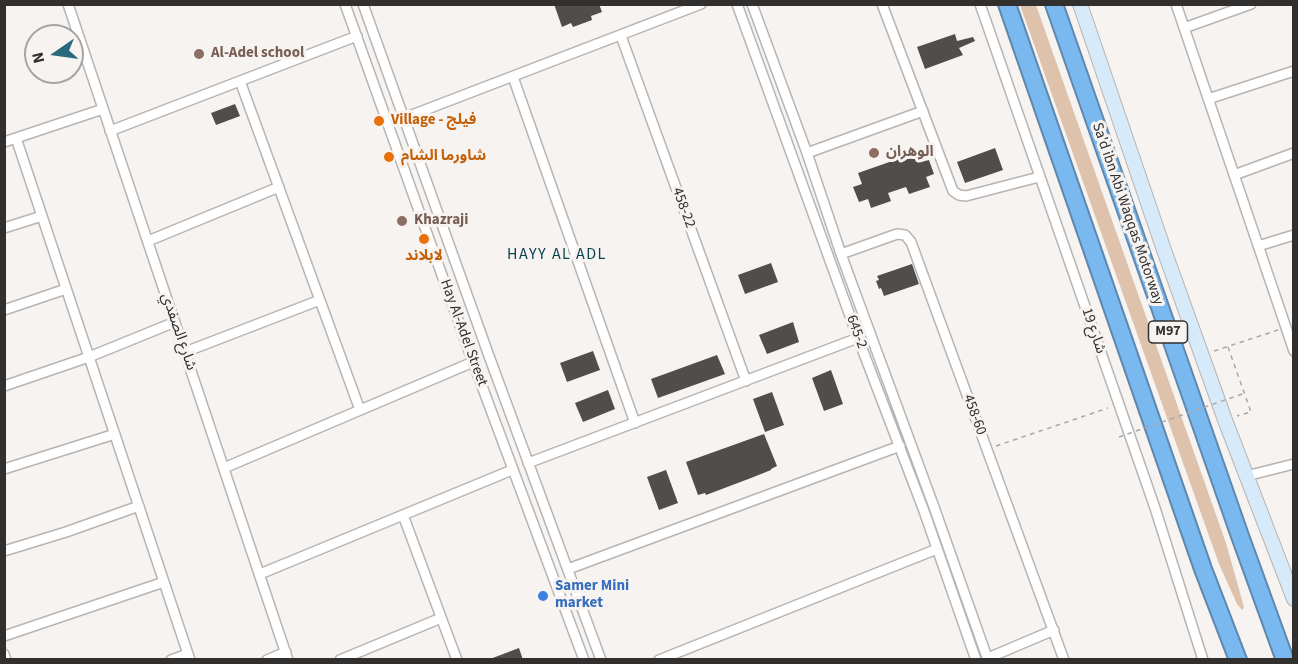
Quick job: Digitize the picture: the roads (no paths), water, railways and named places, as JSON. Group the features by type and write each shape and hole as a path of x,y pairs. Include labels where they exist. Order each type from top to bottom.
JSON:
{"highway":[{"name":"M97","path":"1007,4 1203,569 1238,660"},
{"name":"Sa'd ibn Abi Waqqas Motorway","path":"1054,4 1285,660"},
{"path":"1203,569 1229,660"}],"street":[{"name":"شارع الصفدي","path":"68,4 287,656"},
{"name":"Hay Al-Adel Street","path":"345,4 512,470 584,660"},
{"name":"Hay Al-Adel Street","path":"363,4 601,660"},
{"path":"404,118 701,4"},
{"name":"645-2","path":"737,4 858,338 924,511 976,660"},
{"name":"645-2","path":"753,4 988,659"},
{"path":"882,4 953,191 966,196 1039,177"},
{"name":"شارع 19","path":"980,4 1155,508 1203,660"},
{"path":"1080,4 1225,420 1293,599"},
{"path":"1176,4 1293,351"},
{"path":"1184,28 1251,4"},
{"path":"110,130 357,36"},
{"name":"458-22","path":"621,36 746,381"},
{"path":"1208,99 1293,72"},
{"path":"513,77 635,423"},
{"path":"240,81 360,410"},
{"path":"4,142 103,109"},
{"path":"807,153 923,111"},
{"path":"16,138 189,657 171,660"},
{"path":"1234,175 1293,153"},
{"path":"412,190 428,184"},
{"path":"148,241 279,188"},
{"path":"4,228 42,216"},
{"name":"458-60","path":"842,254 897,234 905,235 911,242 1064,660"},
{"path":"1258,246 1293,235"},
{"path":"4,310 66,289"},
{"path":"185,352 320,300"},
{"path":"1285,325 1293,318"},
{"path":"4,386 89,357 175,322"},
{"path":"528,463 858,338"},
{"path":"224,468 473,362"},
{"path":"4,469 115,434"},
{"path":"568,569 900,446"},
{"path":"1246,476 1293,464"},
{"path":"260,574 512,470"},
{"path":"4,551 139,506"},
{"path":"924,511 934,507"},
{"path":"403,514 457,660"},
{"path":"659,660 937,549"},
{"path":"4,636 164,582"},
{"path":"340,660 441,618"},
{"path":"988,659 1054,630"},
{"path":"4,654 6,660"},
{"path":"267,660 287,656"}],"place":[{"name":"Al-Adel school","path":"199,54"},
{"name":"Village - فيلج","path":"379,121"},
{"name":"الوهران","path":"874,153"},
{"name":"شاورما الشام","path":"389,157"},
{"name":"Khazraji","path":"402,221"},
{"name":"لابلاند","path":"424,239"},
{"name":"Samer Mini market","path":"543,596"}],"district":[{"name":"HAYY AL ADL","path":"557,255"}]}
